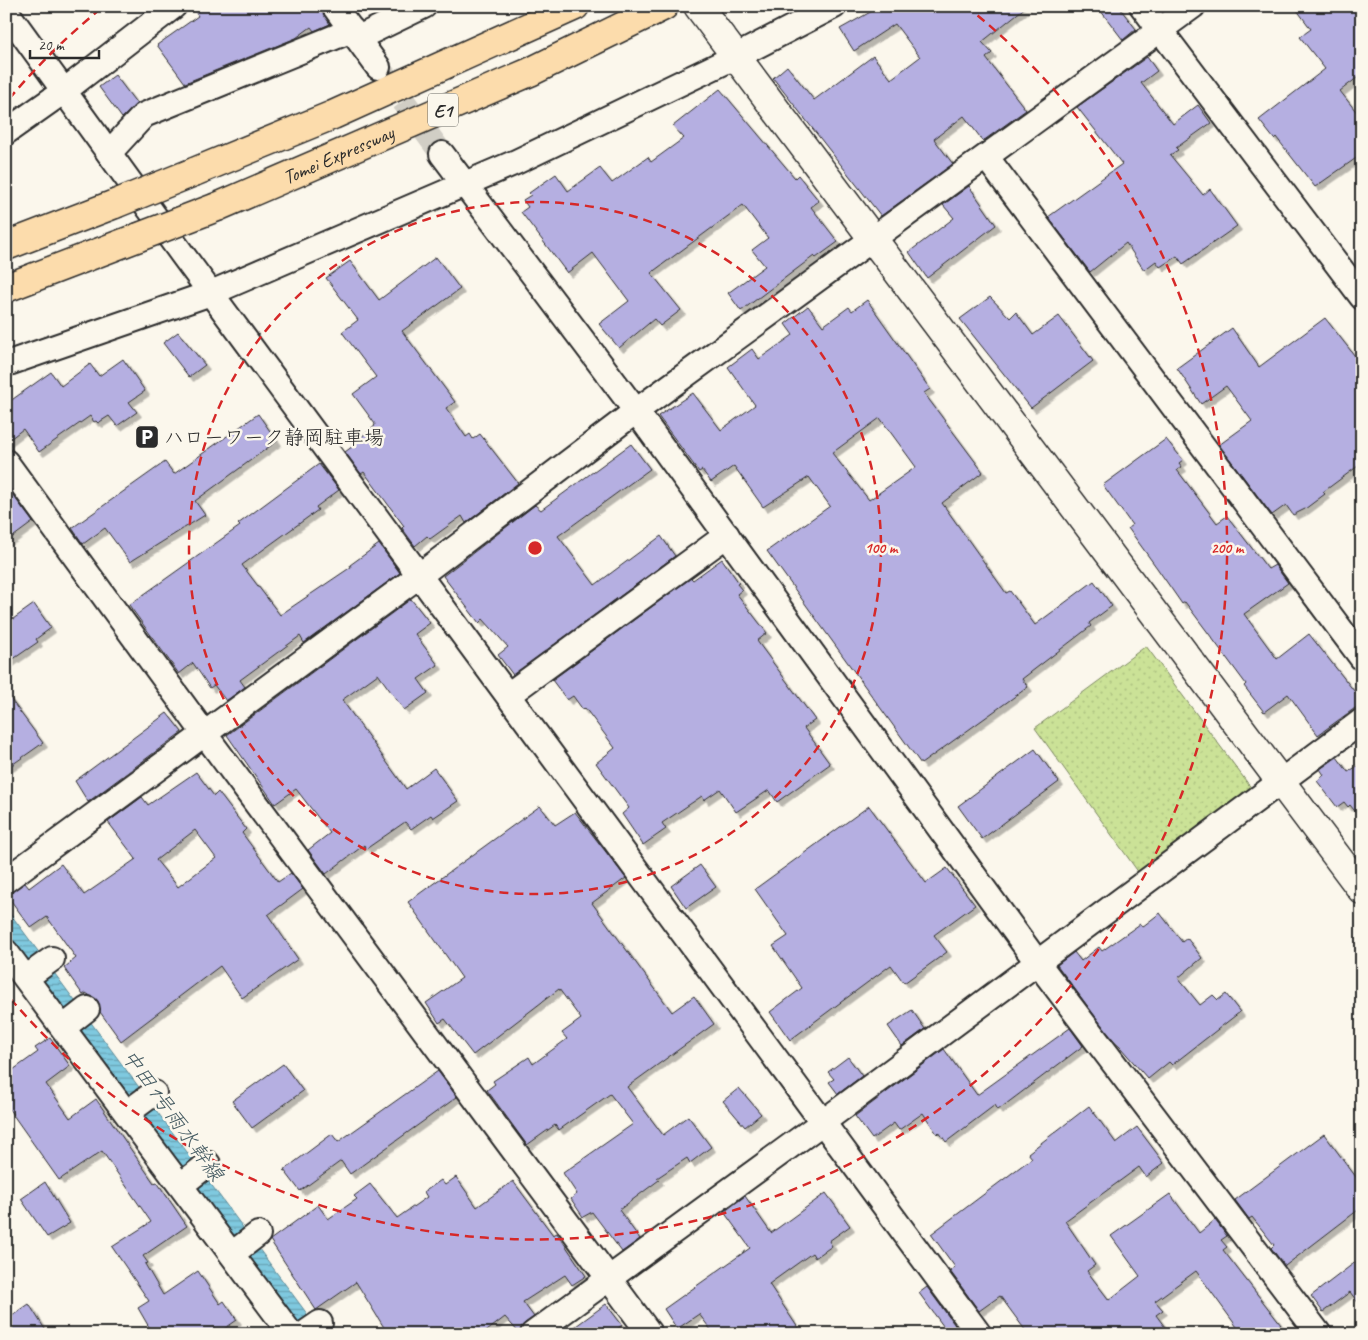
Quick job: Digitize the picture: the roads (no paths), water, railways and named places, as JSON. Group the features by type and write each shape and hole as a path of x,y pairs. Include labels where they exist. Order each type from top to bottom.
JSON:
{"highway":[{"name":"Tomei Expressway","path":"6,246 115,204 333,115 575,6"},
{"name":"Tomei Expressway","path":"6,288 217,207 530,72 664,6"}],"street":[{"path":"6,132 64,91 174,6"},
{"path":"334,6 378,67"},
{"path":"109,153 144,115 424,6"},
{"path":"698,6 737,56 871,240 1362,890"},
{"path":"6,364 211,293 516,162 737,56 834,6"},
{"path":"1142,6 1362,297"},
{"path":"6,880 420,575 636,410 987,158 1193,6"},
{"path":"6,11 211,293 979,1334"},
{"path":"442,154 466,183 636,410 1037,962 1319,1334"},
{"path":"987,158 1362,658"},
{"path":"6,462 204,733 650,1334"},
{"path":"508,695 727,535"},
{"path":"533,1334 823,1122 1362,721"},
{"path":"6,952 38,969 139,1104 185,1181 236,1251 290,1334"},
{"path":"185,1181 208,1164"},
{"path":"236,1251 258,1234"}],"water":[{"path":"6,908 322,1334 300,1334 6,940"}],"tunnel":[{"path":"382,72 442,154"}],"place":[{"name":"ハローワーク静岡駐車場","path":"147,437"}],"water label":[{"name":"中田1号雨水幹線","path":"173,1115"}]}
